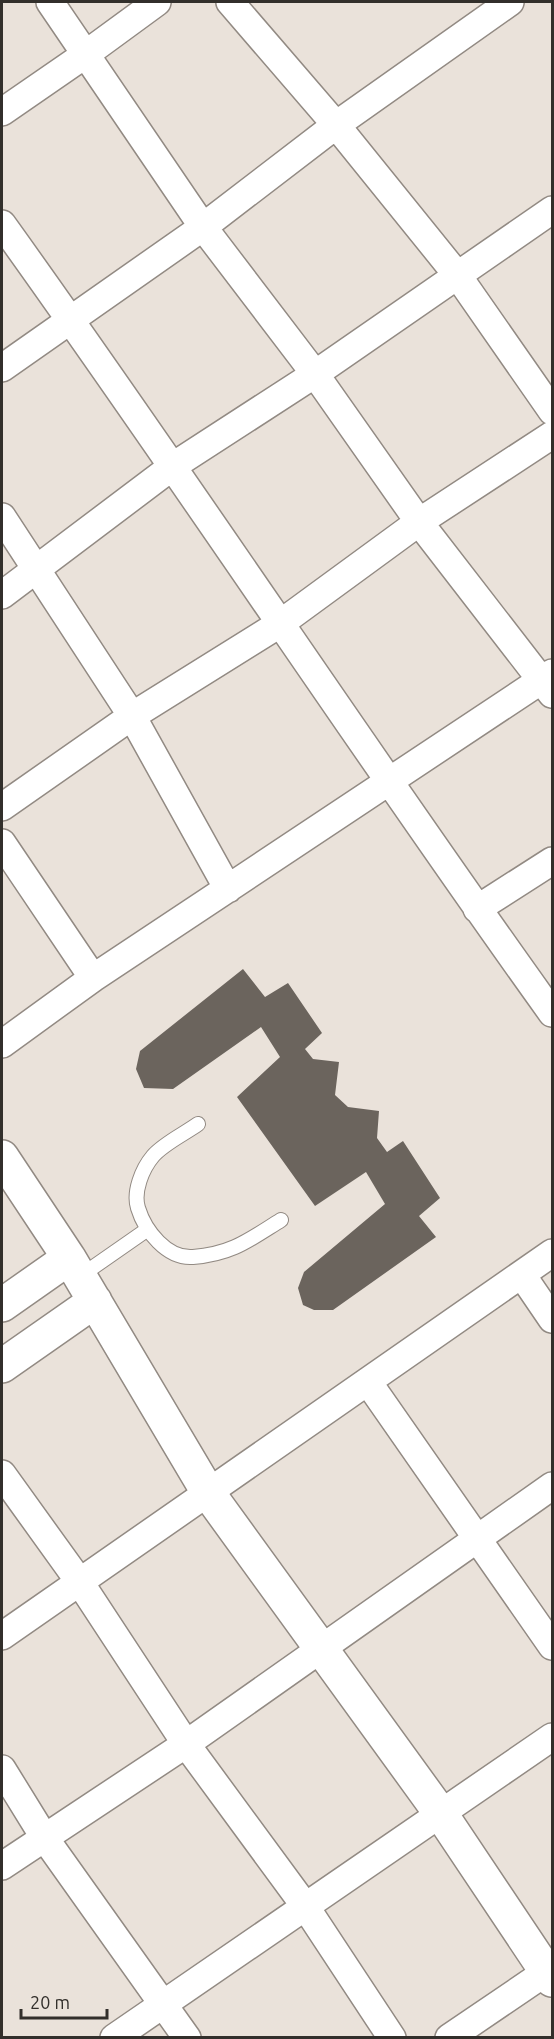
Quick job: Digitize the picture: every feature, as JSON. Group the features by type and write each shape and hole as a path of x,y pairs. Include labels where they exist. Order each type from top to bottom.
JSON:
{"street":[{"path":"2,1044 93,978 388,783 549,682 419,522 315,375 203,227 50,2"},
{"path":"2,112 157,2"},
{"path":"230,2 336,126 458,276 552,411"},
{"path":"2,368 203,227 336,126 510,2"},
{"path":"2,595 172,466 315,375 552,210"},
{"path":"2,224 281,623 388,783 552,1013"},
{"path":"2,807 132,716 281,623 419,522 552,435"},
{"path":"2,517 132,716 228,889"},
{"path":"2,843 93,978"},
{"path":"477,909 552,861"},
{"path":"2,1157 80,1263 94,1301 209,1494 441,1814 551,1973 448,2037"},
{"path":"2,1636 552,1253"},
{"path":"2,1305 80,1263"},
{"path":"522,1275 552,1319"},
{"path":"2,1366 94,1301"},
{"path":"368,1382 552,1646"},
{"path":"2,1474 79,1581 186,1744 305,1906 392,2037"},
{"path":"2,1866 186,1744 552,1486"},
{"path":"114,2037 552,1737"},
{"path":"2,1769 44,1837 187,2037"}],"lane":[{"path":"198,1124 153,1155 137,1188 138,1207 148,1229 165,1249 191,1257 234,1250 281,1220"},
{"path":"80,1263 148,1229"}],"building":[{"path":"243,969 265,997 288,983 322,1033 305,1049 313,1059 339,1062 335,1095 348,1107 379,1111 377,1138 387,1152 403,1141 440,1198 419,1216 436,1237 333,1310 314,1310 303,1305 298,1288 304,1272 385,1204 366,1172 315,1206 237,1097 280,1057 261,1027 173,1089 144,1088 136,1069 140,1051"}]}
